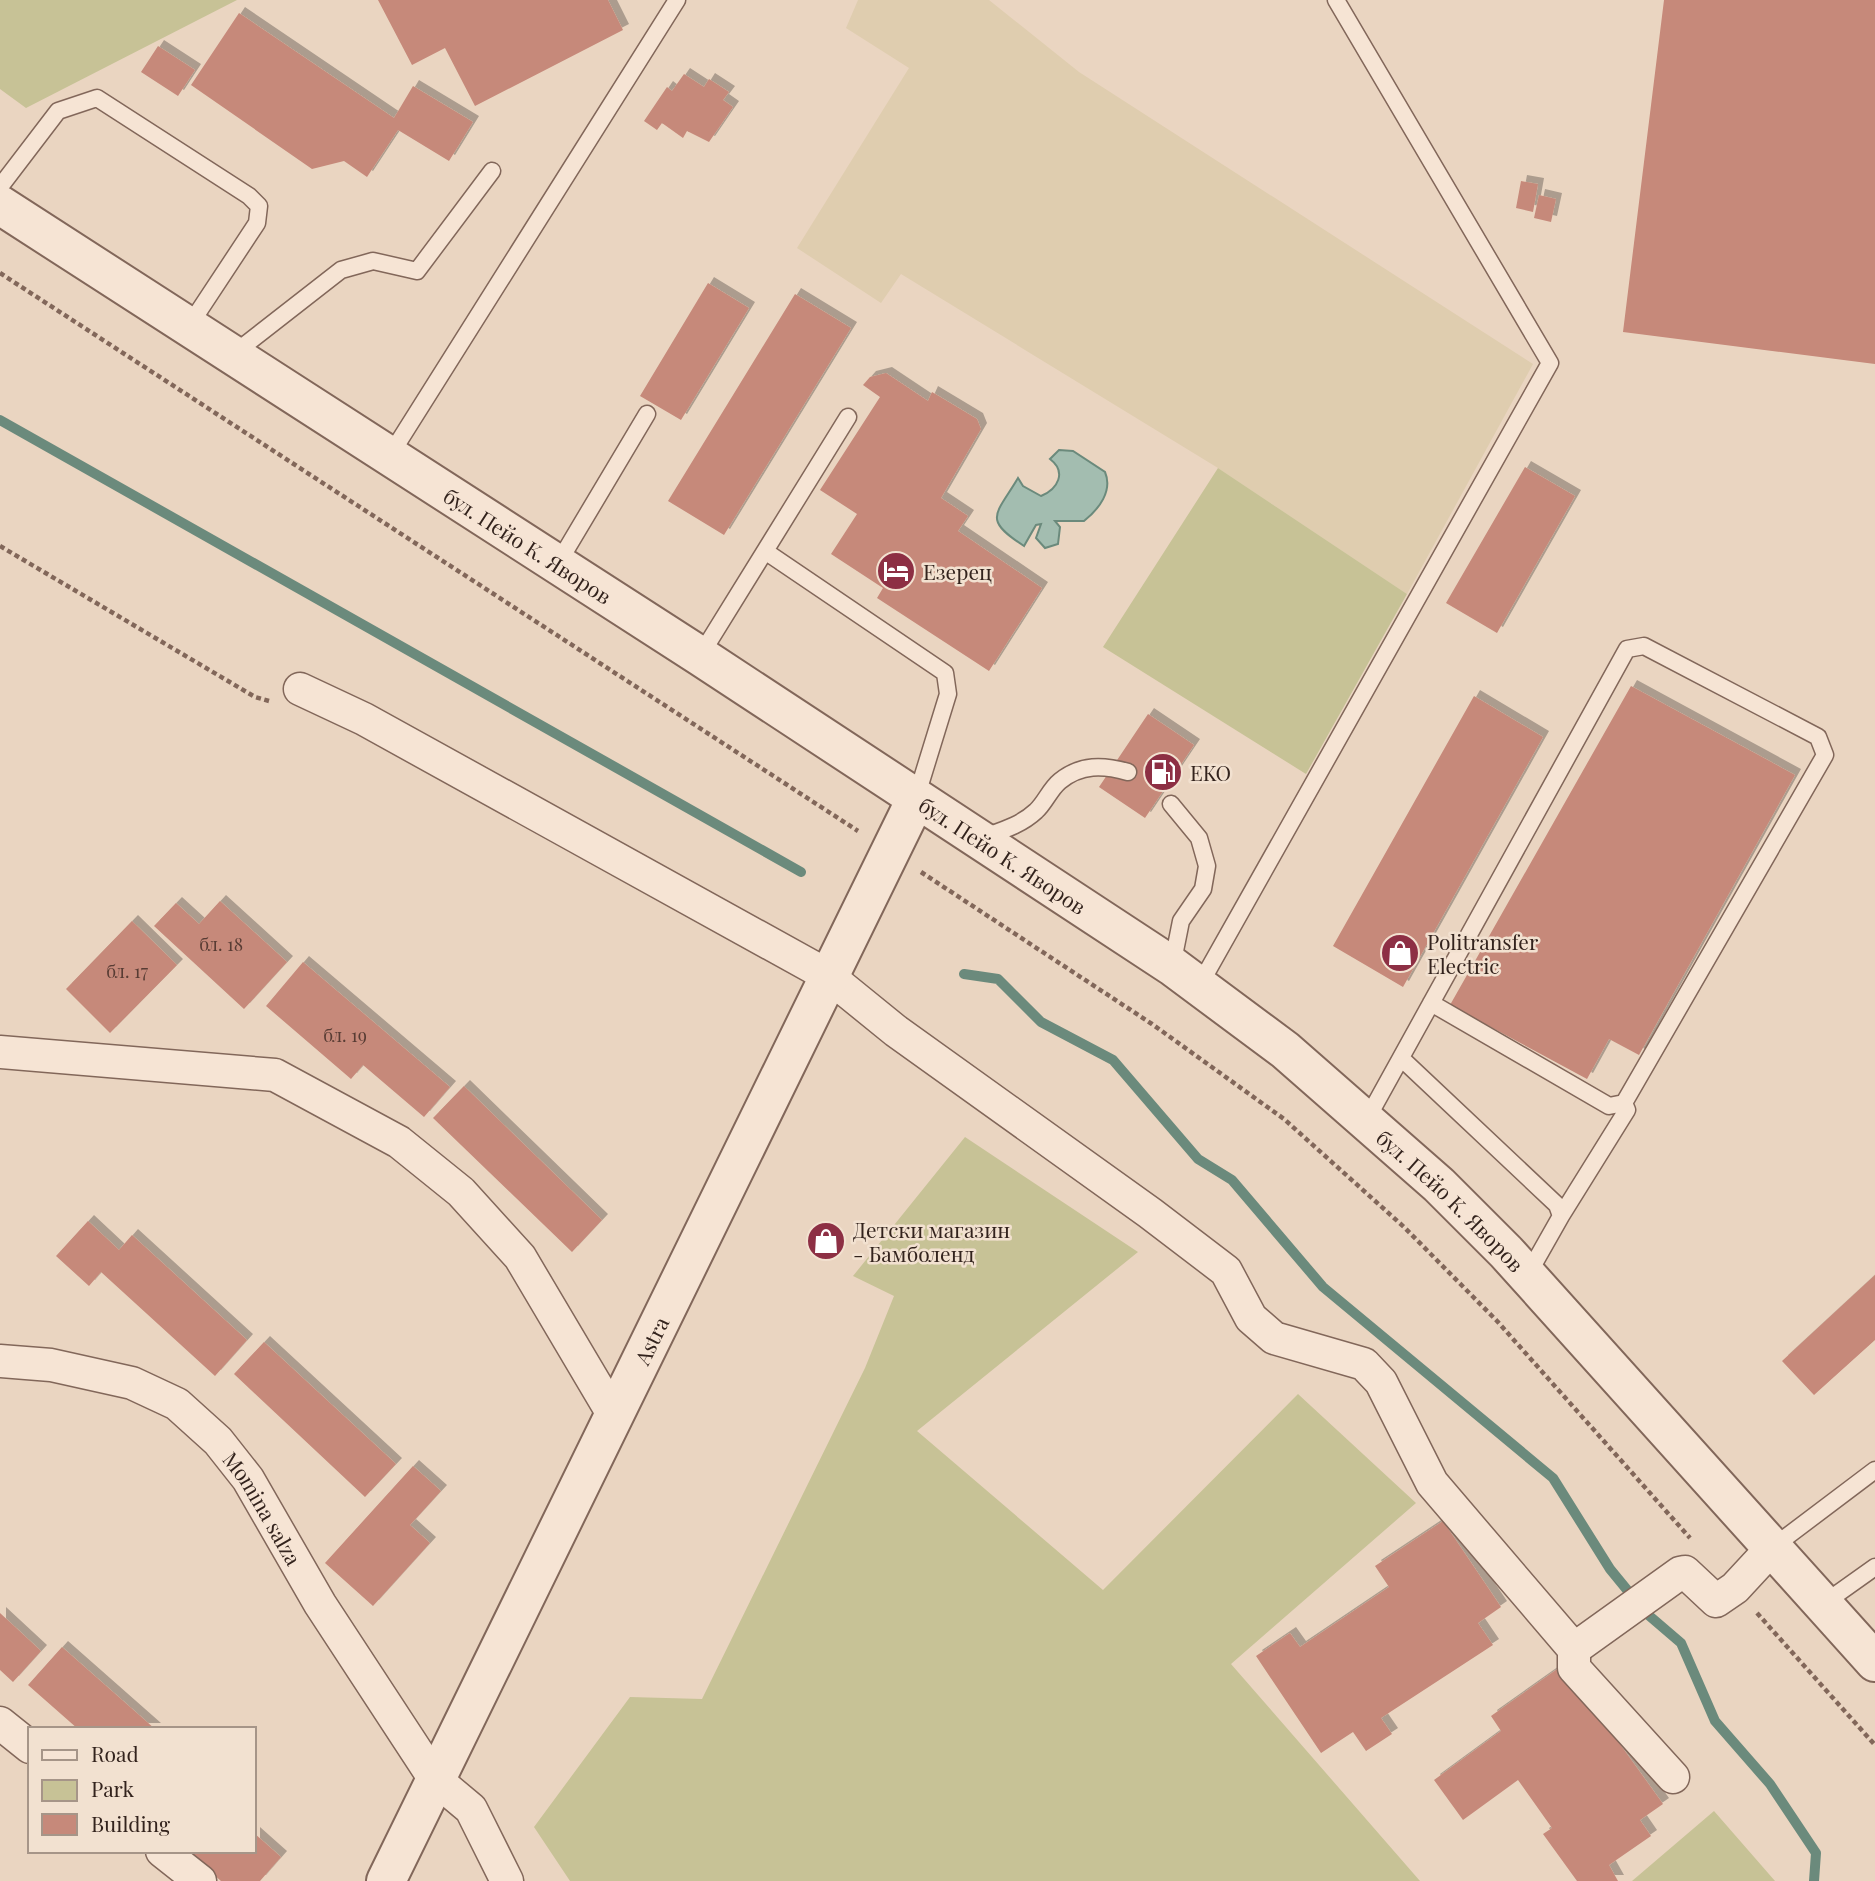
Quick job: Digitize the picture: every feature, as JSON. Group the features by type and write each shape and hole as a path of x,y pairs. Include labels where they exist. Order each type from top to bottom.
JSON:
{"street":[{"name":"бул. Пейо К. Яворов","path":"0,205 230,356 700,656 1186,976 1285,1050 1367,1119 1439,1185 1527,1276 1875,1662"},
{"path":"300,689 364,719 827,975 896,1031 1150,1213 1226,1271 1251,1318 1274,1338 1364,1364 1381,1382 1432,1483 1574,1649 1574,1668 1673,1777"},
{"name":"Astra","path":"386,1881 434,1778 915,799"},
{"path":"0,1052 275,1074 400,1142 461,1192 520,1257 613,1414"},
{"name":"Momina salza","path":"0,1361 51,1365 132,1383 177,1404 218,1441 248,1479 320,1604 434,1778 471,1810 507,1881"},
{"path":"1574,1649 1680,1573 1685,1572 1716,1601 1735,1588 1773,1547"},
{"path":"0,1723 28,1745"},
{"path":"165,1853 200,1881"}],"lane":[{"path":"389,457 677,0"},
{"path":"1186,976 1550,363 1336,0"},
{"path":"0,187 58,111 97,98 249,196 259,206 257,223 187,328"},
{"path":"230,356 341,270 373,261 417,271 492,171"},
{"path":"557,565 647,414"},
{"path":"700,656 848,417"},
{"path":"765,551 945,673 948,694 915,799"},
{"path":"1367,1119 1401,1058 1431,1003 1627,649 1644,646 1818,737 1825,755 1624,1103 1609,1106 1431,1003"},
{"path":"978,839 1016,825 1036,811 1059,782 1083,767 1107,766 1128,772"},
{"path":"1171,804 1199,838 1207,866 1203,889 1181,921 1186,976"},
{"path":"1401,1058 1557,1205 1561,1216"},
{"path":"1527,1276 1627,1110 1624,1103"},
{"path":"1773,1547 1875,1470"},
{"path":"1823,1604 1875,1567"}],"path":[{"path":"0,273 1152,1024 1284,1119 1404,1227 1497,1321 1875,1745"},
{"path":"0,545 255,697 270,701 300,689"}],"shaded area":[{"path":"858,0 989,0 1079,72 1533,364 1407,594 1218,468 901,274 881,303 797,248 909,68 846,28"},
{"path":"1059,450 1073,451 1105,472 1106,493 1095,511 1084,521 1055,521 1060,527 1058,544 1045,548 1036,538 1041,524 1036,525 1024,546 1002,529 997,516 999,509 1018,478 1023,486 1041,496 1052,489 1059,475 1050,459"}],"green space":[{"path":"0,0 237,0 26,108 0,89"},
{"path":"1218,468 1407,594 1306,774 1103,647"},
{"path":"965,1137 1138,1252 917,1431 1103,1590 1298,1394 1416,1503 1231,1664 1420,1881 570,1881 534,1827 630,1697 702,1699 865,1368 894,1296 853,1276"},
{"path":"1714,1811 1775,1881 1632,1881"}],"building":[{"path":"378,0 608,0 623,30 475,106 445,48 412,65"},
{"path":"1664,0 1875,0 1875,364 1623,332"},
{"path":"239,13 394,118 413,86 473,122 449,161 398,130 367,177 344,161 312,169 191,85"},
{"path":"158,46 195,70 178,96 141,72"},
{"path":"684,74 704,87 709,79 729,92 723,100 733,107 709,142 687,131 683,138 662,123 657,130 644,121 667,87 672,91"},
{"path":"1521,181 1538,184 1533,212 1516,208"},
{"path":"1539,195 1556,199 1551,222 1534,218"},
{"path":"708,283 749,308 681,420 640,396"},
{"path":"795,294 851,328 724,535 668,501"},
{"path":"886,373 928,401 932,392 977,419 981,429 941,498 968,516 958,531 1042,588 989,671 877,598 883,588 831,554 857,514 820,490 880,397 863,385 870,377"},
{"path":"1525,467 1575,496 1497,633 1446,603"},
{"path":"1631,686 1795,775 1639,1055 1609,1039 1587,1079 1450,1005"},
{"path":"1474,696 1543,737 1403,987 1333,946"},
{"path":"1148,714 1194,745 1145,818 1099,787"},
{"path":"220,901 287,962 244,1009 154,926 176,903 199,924"},
{"path":"132,921 177,965 110,1033 66,989"},
{"path":"303,962 450,1087 424,1117 363,1065 351,1079 266,1006"},
{"path":"464,1086 602,1220 572,1252 433,1118"},
{"path":"88,1221 119,1250 132,1235 247,1340 215,1376 101,1272 89,1286 56,1256"},
{"path":"1875,1275 1875,1340 1814,1395 1782,1361"},
{"path":"264,1342 396,1464 365,1497 234,1374"},
{"path":"413,1466 441,1491 410,1525 430,1543 373,1606 325,1563"},
{"path":"1443,1521 1501,1607 1478,1623 1493,1645 1381,1718 1392,1734 1366,1751 1353,1732 1321,1753 1256,1656 1290,1633 1300,1647 1389,1587 1375,1566"},
{"path":"0,1613 41,1651 13,1682 0,1670"},
{"path":"62,1647 153,1727 76,1727 28,1685"},
{"path":"1563,1665 1663,1804 1640,1820 1651,1836 1609,1865 1618,1881 1577,1881 1543,1834 1552,1828 1518,1780 1463,1820 1434,1780 1501,1731 1491,1716"},
{"path":"256,1835 281,1857 260,1881 221,1881 189,1853 256,1853"}],"waterway":[{"path":"0,420 801,872"},
{"path":"964,974 998,979 1041,1022 1113,1060 1198,1159 1232,1180 1323,1287 1553,1478 1610,1569 1646,1613 1681,1643 1715,1721 1770,1784 1816,1853 1814,1881"}],"place":[{"name":"Езерец","path":"896,571"},
{"name":"EKO","path":"1163,772"},
{"name":"Politransfer Electric","path":"1400,953"},
{"name":"Детски магазин - Бамболенд","path":"826,1241"}]}
